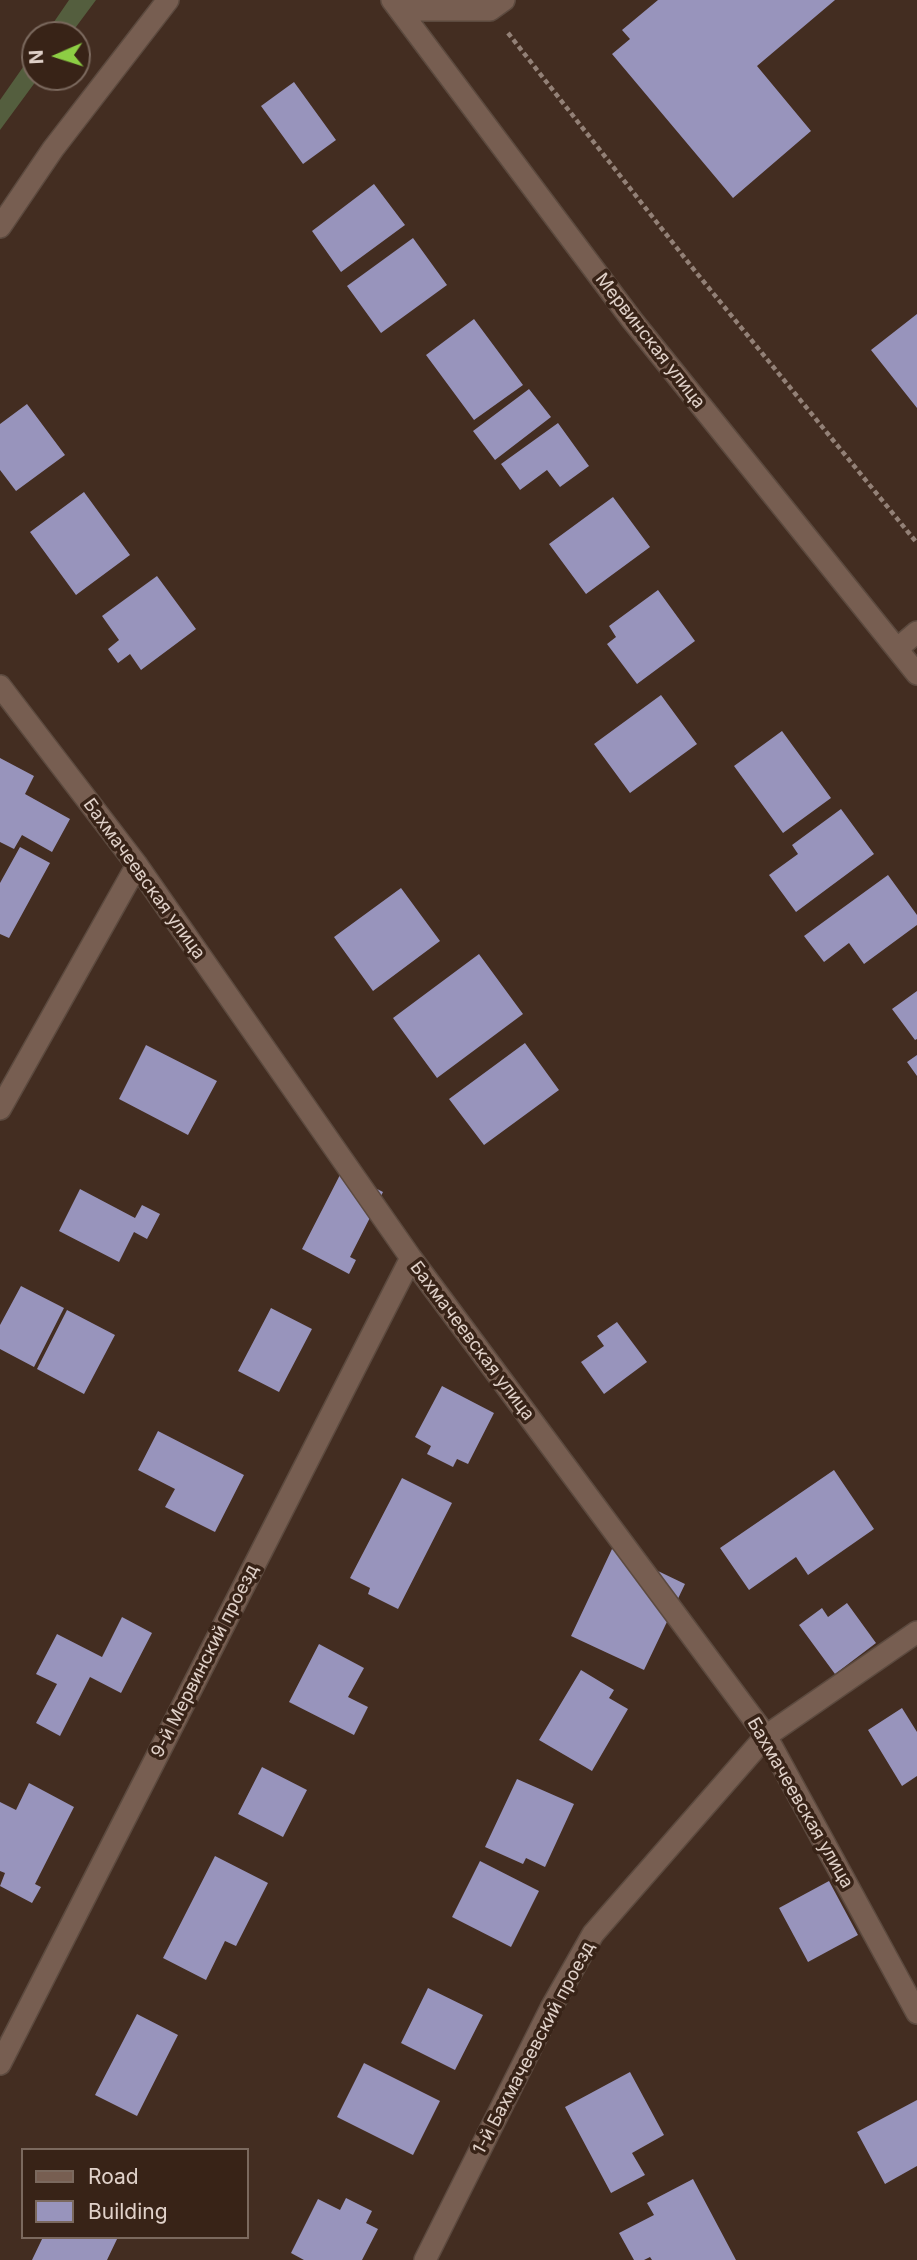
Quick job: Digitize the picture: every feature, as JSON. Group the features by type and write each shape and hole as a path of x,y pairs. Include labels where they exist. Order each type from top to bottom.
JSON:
{"street":[{"path":"0,227 53,149 168,0"},
{"path":"397,5 497,5"},
{"name":"Мервинская улица","path":"397,5 632,320 917,674"},
{"path":"897,649 917,632"},
{"name":"Бахмачеевская улица","path":"0,686 137,865 411,1258 766,1737 917,2013"},
{"path":"0,1109 137,865"},
{"name":"9-й Мервинский проезд","path":"0,2064 411,1258"},
{"name":"1-й Бахмачеевский проезд","path":"425,2260 551,2008 593,1934 766,1737 917,1632"}],"path":[{"path":"497,5 695,271 917,543"}],"green space":[{"path":"69,0 96,0 80,21 55,21"},
{"path":"21,70 21,91 29,91 0,130 0,100"}],"building":[{"path":"658,0 835,0 757,66 811,131 733,198 612,54 630,39 622,30"},
{"path":"294,82 336,140 303,164 261,106"},
{"path":"374,184 405,225 341,272 312,231"},
{"path":"413,238 447,285 381,333 347,286"},
{"path":"917,314 917,408 871,350"},
{"path":"474,319 523,385 474,420 426,355"},
{"path":"529,389 551,417 495,460 473,431"},
{"path":"27,404 65,455 16,491 0,470 0,424"},
{"path":"558,423 589,466 560,487 547,470 520,490 501,464"},
{"path":"84,492 130,555 76,595 30,532"},
{"path":"613,497 650,547 586,594 549,544"},
{"path":"157,576 196,629 141,670 130,654 118,663 108,649 119,640 102,616"},
{"path":"658,590 695,641 637,684 607,644 616,637 609,626"},
{"path":"661,695 697,744 630,793 594,744"},
{"path":"782,731 831,798 783,833 734,766"},
{"path":"0,758 34,776 25,794 70,819 52,852 22,835 14,849 0,842"},
{"path":"841,809 874,854 796,912 769,875 798,854 792,845"},
{"path":"20,847 50,863 9,938 0,934 0,883"},
{"path":"888,875 917,915 917,925 864,964 849,943 824,962 804,936"},
{"path":"401,888 440,941 373,991 334,937"},
{"path":"479,954 523,1014 437,1078 393,1018"},
{"path":"917,991 917,1039 915,1040 892,1009"},
{"path":"525,1043 559,1090 484,1145 449,1099"},
{"path":"146,1045 217,1081 188,1135 119,1099"},
{"path":"917,1055 917,1076 907,1062"},
{"path":"342,1171 383,1192 350,1257 356,1260 349,1274 302,1249"},
{"path":"80,1189 135,1218 142,1205 160,1214 147,1239 134,1232 119,1262 59,1231"},
{"path":"21,1286 64,1308 34,1367 0,1349 0,1325"},
{"path":"271,1308 312,1329 279,1392 238,1371"},
{"path":"67,1310 115,1335 84,1394 37,1369"},
{"path":"617,1322 647,1362 604,1394 581,1362 604,1346 597,1336"},
{"path":"442,1386 494,1413 468,1464 457,1459 453,1467 427,1454 431,1446 415,1437"},
{"path":"158,1431 244,1475 215,1532 165,1507 175,1489 138,1470"},
{"path":"834,1470 874,1529 808,1575 796,1557 749,1590 720,1548"},
{"path":"402,1478 452,1503 398,1609 368,1594 370,1588 350,1578"},
{"path":"612,1549 685,1584 644,1670 571,1636"},
{"path":"847,1603 876,1643 835,1674 799,1625 822,1608 828,1617"},
{"path":"122,1617 152,1633 121,1693 90,1677 60,1736 36,1723 57,1684 36,1674 57,1634 102,1657"},
{"path":"319,1644 364,1668 348,1697 368,1707 354,1735 289,1702"},
{"path":"581,1670 614,1690 609,1698 628,1709 592,1771 539,1740"},
{"path":"902,1708 917,1732 917,1776 902,1786 868,1730"},
{"path":"262,1767 307,1790 283,1837 238,1814"},
{"path":"517,1779 574,1804 545,1867 526,1858 523,1864 485,1847"},
{"path":"29,1783 74,1807 35,1884 41,1887 32,1903 0,1886 5,1873 0,1871 0,1802 16,1810"},
{"path":"215,1856 268,1883 236,1946 225,1941 206,1980 163,1958"},
{"path":"480,1861 539,1891 511,1947 452,1917"},
{"path":"829,1881 858,1935 808,1962 779,1908"},
{"path":"428,1988 483,2015 455,2070 401,2043"},
{"path":"137,2014 178,2035 137,2116 95,2095"},
{"path":"364,2063 440,2101 413,2155 337,2117"},
{"path":"630,2072 664,2135 632,2153 645,2175 611,2193 565,2107"},
{"path":"917,2100 917,2166 885,2184 857,2132"},
{"path":"693,2179 736,2260 652,2260 650,2257 634,2260 619,2233 654,2215 647,2203"},
{"path":"346,2198 372,2211 366,2223 378,2229 362,2260 304,2260 291,2253 318,2199 340,2210"},
{"path":"42,2239 117,2239 107,2260 32,2260"}]}
